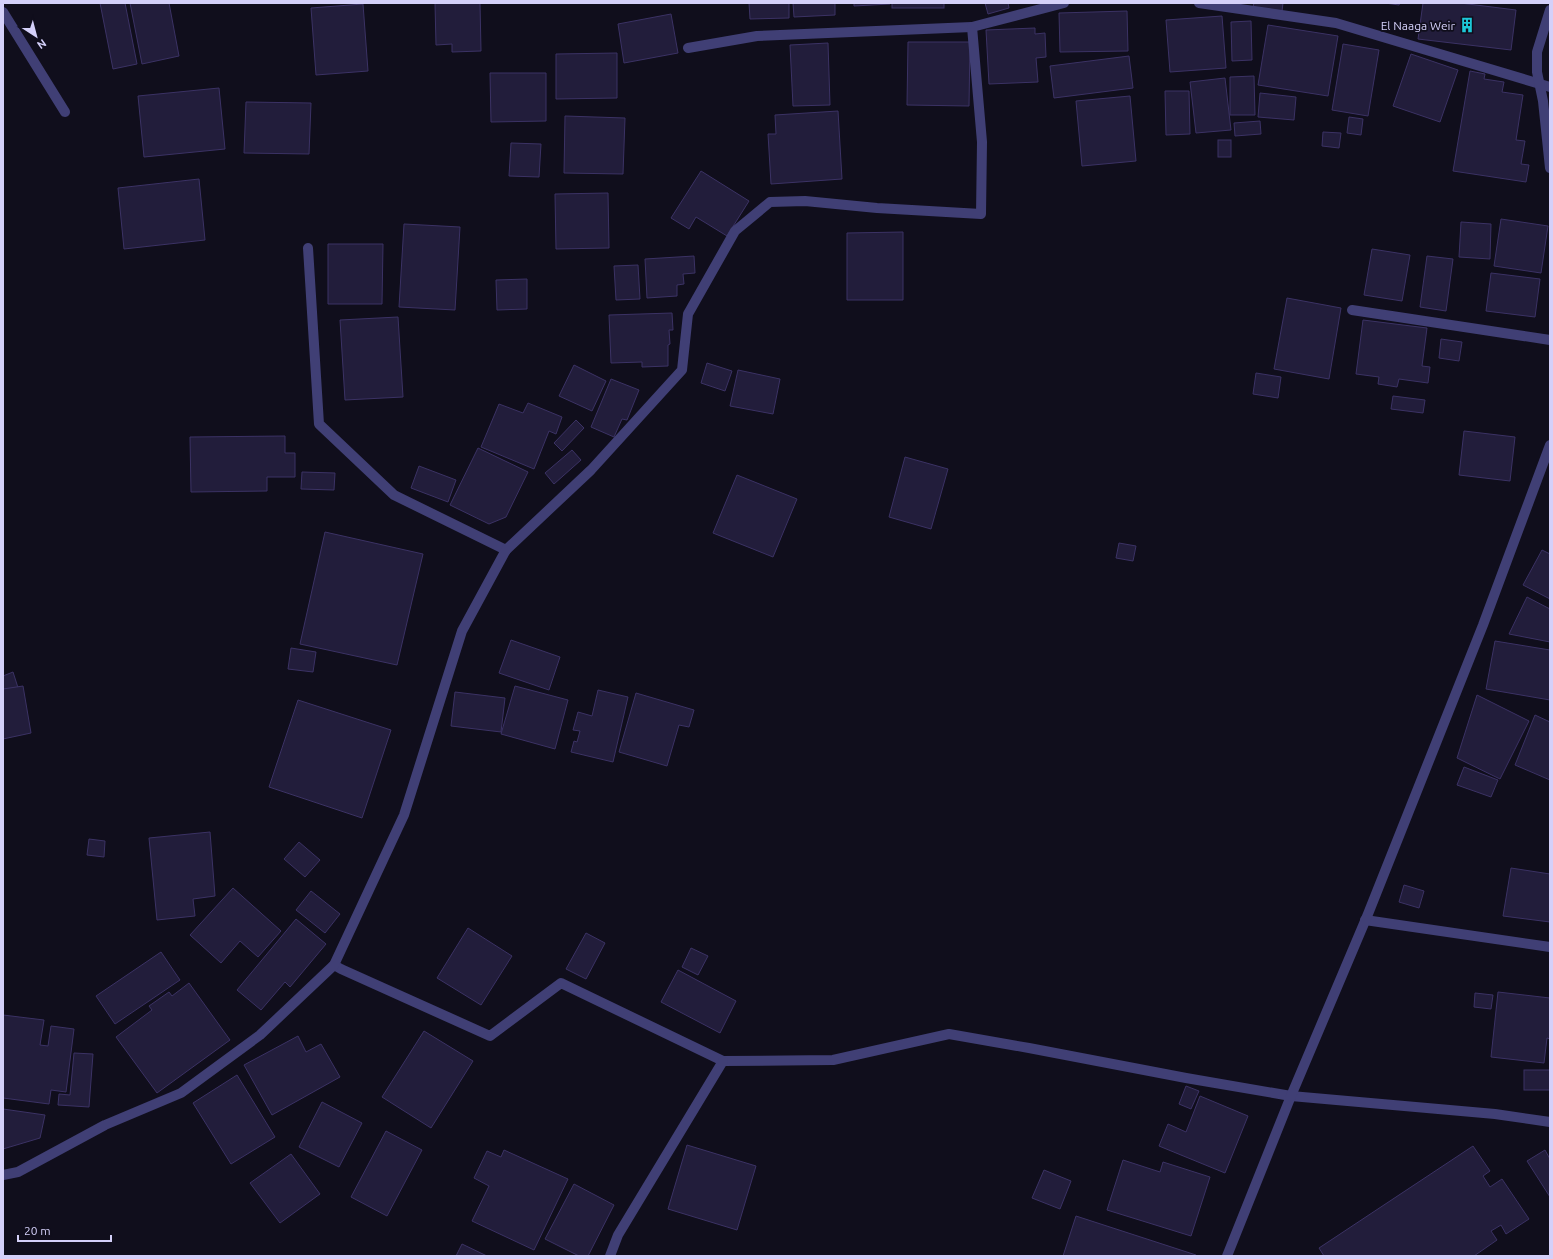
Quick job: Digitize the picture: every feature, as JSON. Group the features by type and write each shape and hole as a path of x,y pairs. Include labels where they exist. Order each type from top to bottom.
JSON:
{"street":[{"path":"688,48 757,36 972,27 1064,3"},
{"path":"1201,3 1336,23 1545,86"},
{"path":"1550,10 1537,52 1538,72 1545,86 1550,168"},
{"path":"3,12 65,112"},
{"path":"3,1175 18,1172 105,1125 181,1093 260,1036 334,965 404,815 462,631 506,550 591,470 682,370 688,314 735,231 770,202 805,201 877,208 981,214 982,142 972,27"},
{"path":"308,248 319,424 394,495 506,550"},
{"path":"1352,310 1550,340"},
{"path":"1227,1256 1291,1096 1365,920 1483,625 1550,445"},
{"path":"1365,920 1550,947"},
{"path":"334,965 490,1036 561,983 723,1061 833,1060 949,1034 1291,1096 1495,1114 1550,1122"},
{"path":"610,1256 618,1236 723,1061"}],"building":[{"path":"100,3 125,3 137,64 113,69"},
{"path":"130,3 169,3 179,56 142,64"},
{"path":"435,3 480,3 481,51 452,52 452,44 436,45"},
{"path":"749,3 789,3 789,18 750,19"},
{"path":"793,3 835,3 835,15 794,17"},
{"path":"854,3 890,3 890,4 854,6"},
{"path":"892,3 944,3 944,8 892,8"},
{"path":"985,3 1008,3 1009,8 988,14"},
{"path":"1254,3 1283,3 1282,11 1253,7"},
{"path":"1385,3 1400,3 1399,5"},
{"name":"El Naaga Weir","path":"1423,3 1460,3 1516,10 1511,50 1418,39"},
{"path":"363,4 368,71 316,75 311,8"},
{"path":"1127,11 1128,51 1060,52 1059,13"},
{"path":"671,14 678,53 624,63 618,24"},
{"path":"1222,16 1226,68 1170,72 1166,20"},
{"path":"1251,21 1252,60 1232,61 1231,22"},
{"path":"1268,25 1338,36 1328,96 1258,85"},
{"path":"1035,28 1035,34 1045,33 1046,57 1036,58 1038,82 989,84 986,30"},
{"path":"908,42 970,42 969,106 907,105"},
{"path":"828,43 830,105 793,106 790,45"},
{"path":"1343,44 1379,50 1368,116 1332,110"},
{"path":"617,53 617,98 556,99 556,54"},
{"path":"1411,54 1458,70 1440,122 1393,106"},
{"path":"1129,56 1133,88 1054,98 1050,66"},
{"path":"1470,71 1485,74 1484,79 1504,82 1502,92 1523,95 1516,140 1525,141 1521,164 1529,165 1526,182 1453,171"},
{"path":"490,73 546,73 546,121 491,122"},
{"path":"1254,76 1255,115 1230,115 1230,77"},
{"path":"1225,78 1231,130 1196,133 1190,82"},
{"path":"219,88 225,149 144,157 138,96"},
{"path":"1165,91 1189,91 1190,134 1166,135"},
{"path":"1260,93 1296,97 1294,120 1258,117"},
{"path":"1130,96 1136,161 1082,166 1076,101"},
{"path":"246,102 311,103 309,154 244,153"},
{"path":"838,111 842,179 771,184 768,134 776,134 775,115"},
{"path":"565,116 625,118 623,174 564,173"},
{"path":"1349,117 1363,119 1361,135 1347,133"},
{"path":"1260,121 1261,134 1235,136 1234,123"},
{"path":"1323,132 1341,133 1339,148 1322,146"},
{"path":"1218,140 1231,140 1231,157 1218,157"},
{"path":"511,143 541,144 539,177 509,176"},
{"path":"701,171 749,201 727,236 696,217 689,229 671,218"},
{"path":"199,179 205,240 124,249 118,188"},
{"path":"608,193 609,248 556,249 555,194"},
{"path":"1501,219 1548,226 1541,273 1494,266"},
{"path":"1461,222 1491,224 1490,259 1459,257"},
{"path":"404,224 460,227 455,310 399,307"},
{"path":"903,232 903,300 847,300 847,233"},
{"path":"328,244 383,244 382,304 328,304"},
{"path":"1372,249 1410,255 1402,301 1364,295"},
{"path":"694,256 695,273 683,274 684,284 677,285 677,296 647,298 645,259"},
{"path":"1427,256 1453,259 1446,311 1420,307"},
{"path":"638,265 640,299 616,300 614,266"},
{"path":"1491,273 1540,279 1535,317 1486,311"},
{"path":"527,279 527,309 497,310 496,280"},
{"path":"1287,298 1341,308 1329,379 1274,369"},
{"path":"672,313 673,330 669,330 670,344 668,345 668,366 642,367 642,362 611,363 609,315"},
{"path":"398,317 403,397 345,400 340,320"},
{"path":"1363,320 1427,328 1422,366 1430,367 1428,383 1399,379 1397,387 1378,384 1379,377 1356,374"},
{"path":"1441,339 1462,342 1459,361 1439,358"},
{"path":"707,363 732,371 725,391 701,383"},
{"path":"574,365 606,381 592,411 559,396"},
{"path":"738,370 780,379 773,414 730,406"},
{"path":"1256,373 1281,377 1278,398 1253,394"},
{"path":"611,379 639,390 627,420 622,419 614,437 591,427"},
{"path":"1393,396 1425,400 1423,413 1391,409"},
{"path":"528,403 562,417 556,434 549,431 534,469 481,447 499,404 523,413"},
{"path":"576,420 584,428 562,451 554,443"},
{"path":"1464,431 1515,437 1510,481 1459,475"},
{"path":"285,436 285,453 295,453 295,477 267,477 267,491 191,492 190,437"},
{"path":"478,448 528,472 506,517 489,524 450,505"},
{"path":"572,450 581,460 554,484 545,473"},
{"path":"905,457 948,469 931,529 889,517"},
{"path":"419,466 456,480 448,502 411,488"},
{"path":"302,472 335,473 334,490 301,489"},
{"path":"737,475 797,499 773,557 713,533"},
{"path":"325,532 423,554 397,665 300,644"},
{"path":"1119,543 1136,546 1133,561 1116,558"},
{"path":"1542,550 1550,554 1550,599 1523,585"},
{"path":"1527,597 1550,609 1550,642 1509,634"},
{"path":"511,640 560,657 549,690 499,673"},
{"path":"1495,641 1550,650 1550,700 1486,689"},
{"path":"291,648 316,652 313,672 288,669"},
{"path":"13,672 28,719 3,727 3,676"},
{"path":"23,686 31,733 3,739 3,689"},
{"path":"515,686 568,700 555,749 501,734"},
{"path":"598,690 628,697 613,762 571,752 574,741 577,742 580,731 573,730 578,712 592,716"},
{"path":"455,692 505,698 501,732 451,726"},
{"path":"636,693 694,710 689,727 679,725 667,766 619,752"},
{"path":"1477,695 1529,721 1500,779 1457,758"},
{"path":"298,700 391,730 362,818 269,787"},
{"path":"1535,715 1550,722 1550,780 1515,765"},
{"path":"1464,767 1498,780 1491,797 1457,785"},
{"path":"210,832 215,896 193,899 195,916 157,920 149,838"},
{"path":"89,839 105,841 104,857 87,855"},
{"path":"299,842 320,860 305,877 284,859"},
{"path":"1511,868 1550,874 1550,922 1503,916"},
{"path":"1404,885 1424,891 1419,908 1399,902"},
{"path":"233,888 281,931 258,957 240,941 221,963 190,935"},
{"path":"311,891 340,914 325,933 296,910"},
{"path":"296,919 326,944 290,987 285,982 261,1010 237,990"},
{"path":"468,928 512,956 481,1005 437,978"},
{"path":"586,933 605,943 586,979 566,969"},
{"path":"691,948 708,956 698,975 682,967"},
{"path":"161,952 180,980 115,1024 96,996"},
{"path":"678,970 736,1001 720,1033 661,1002"},
{"path":"189,983 230,1040 157,1093 116,1037 152,1010 149,1006 169,992 172,996"},
{"path":"1498,992 1550,998 1550,1039 1547,1038 1544,1063 1491,1057"},
{"path":"1475,993 1493,995 1491,1009 1474,1007"},
{"path":"3,1015 44,1020 40,1045 48,1046 51,1026 74,1029 66,1092 51,1090 49,1104 3,1098"},
{"path":"424,1031 473,1061 431,1128 382,1097"},
{"path":"298,1036 306,1052 321,1044 340,1077 272,1115 244,1065"},
{"path":"74,1053 93,1054 89,1107 58,1105 59,1094 70,1095"},
{"path":"1524,1070 1550,1070 1550,1090 1524,1090"},
{"path":"237,1075 275,1137 231,1164 193,1103"},
{"path":"1186,1086 1199,1091 1191,1109 1179,1104"},
{"path":"1200,1096 1248,1116 1225,1173 1159,1146 1168,1124 1186,1132"},
{"path":"322,1102 362,1123 339,1167 299,1147"},
{"path":"3,1109 45,1115 40,1138 3,1149"},
{"path":"386,1131 422,1150 387,1216 351,1197"},
{"path":"687,1145 756,1166 737,1230 668,1209"},
{"path":"1473,1146 1490,1171 1483,1176 1490,1187 1502,1179 1529,1219 1506,1234 1501,1225 1491,1231 1497,1240 1474,1256 1324,1256 1319,1248"},
{"path":"504,1150 568,1179 534,1250 472,1221 489,1186 474,1178 487,1151 501,1157"},
{"path":"1545,1150 1550,1159 1550,1197 1527,1161"},
{"path":"291,1154 320,1194 280,1223 250,1183"},
{"path":"1123,1160 1160,1172 1163,1162 1210,1177 1191,1236 1107,1210"},
{"path":"1044,1170 1071,1181 1060,1209 1032,1198"},
{"path":"574,1184 614,1205 588,1256 579,1256 545,1239"},
{"path":"1076,1216 1196,1255 1196,1256 1063,1256"},
{"path":"462,1244 487,1256 456,1256"}],"place":[{"name":"El Naaga Weir","path":"1467,25"}]}
